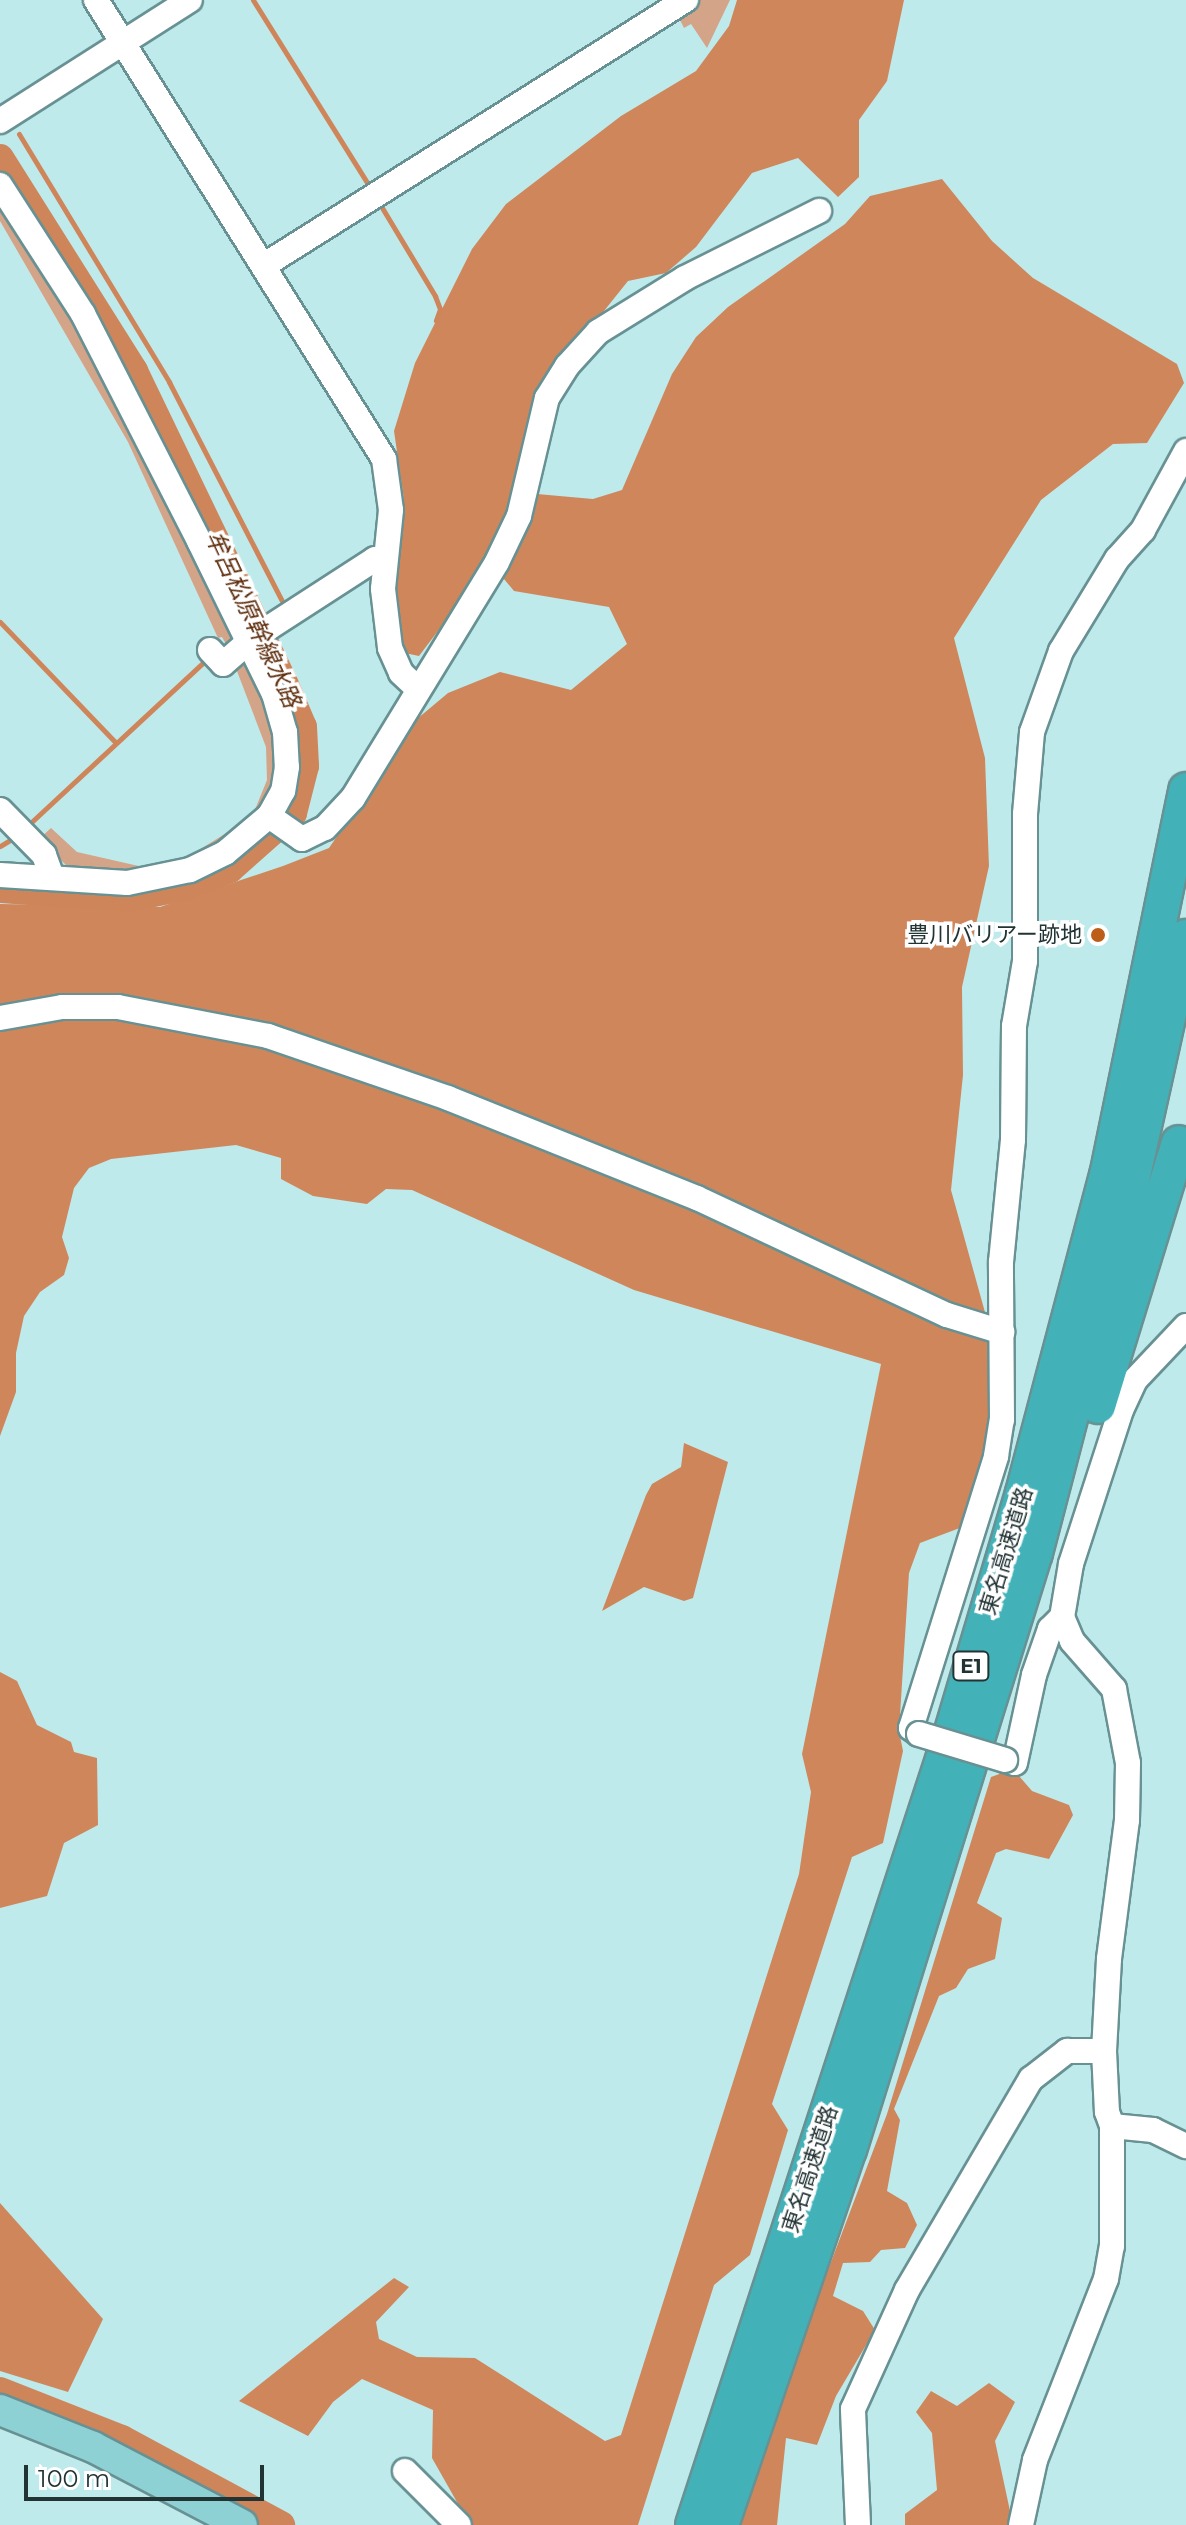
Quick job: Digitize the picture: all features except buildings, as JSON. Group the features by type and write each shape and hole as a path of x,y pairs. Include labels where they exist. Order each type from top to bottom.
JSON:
{"highway":[{"name":"東名高速道路","path":"693,2525 949,1741 1023,1493 1107,1176 1186,790"},
{"name":"東名高速道路","path":"721,2525 849,2150 1018,1612 1093,1337 1186,937"},
{"path":"1018,1612 1069,1497 1179,1143"}],"main road":[{"path":"0,2410 93,2447 242,2525"}],"street":[{"path":"96,0 384,459 391,510 385,559 390,648 401,673 417,688"},
{"path":"0,121 190,0"},
{"path":"263,266 686,0"},
{"path":"0,185 113,369 257,636 285,732 283,791 278,823"},
{"path":"278,823 302,839 325,828 353,798 417,688 497,562 519,516 537,429 547,398 567,366 598,332 685,278 819,211"},
{"path":"1062,1617 1050,1629 1034,1675 1015,1763 919,1734 911,1728 996,1456 1002,1420 1002,1332 1014,1026 1025,961 1025,814 1032,732 1044,687 1061,651 1117,559 1143,530 1186,451"},
{"path":"214,654 223,664 257,636 375,559 385,559"},
{"path":"0,875 153,881 225,853 278,823"},
{"path":"14,825 44,855 52,877"},
{"path":"0,1018 62,1007 118,1007 268,1036 448,1098 697,1198 947,1315 1002,1332"},
{"path":"1021,2525 1035,2460 1106,2279 1112,2246 1112,2126 1105,2099 1104,2051 1128,1763 1114,1689 1072,1641 1062,1617 1071,1564 1121,1410 1135,1380 1186,1326"},
{"path":"858,2525 853,2409 907,2290 1031,2079 1067,2051 1104,2051"},
{"path":"1112,2126 1183,2137"},
{"path":"405,2471 459,2525"}],"shaded area":[{"path":"694,0 730,0 707,48 691,24 684,28 680,20 686,16 681,8"},
{"path":"737,0 904,0 887,81 859,120 859,177 838,197 798,158 752,173 696,247 666,273 628,281 551,377 515,502 491,561 419,656 400,652 393,561 404,500 394,431 415,363 472,249 506,204 621,116 696,71 729,26"},
{"path":"942,179 992,241 1033,278 1177,364 1184,383 1147,443 1113,444 1041,500 954,638 985,758 989,866 962,987 963,1075 951,1190 998,1359 995,1431 973,1523 920,1543 909,1573 899,1731 903,1751 883,1843 852,1857 772,2104 788,2130 750,2255 714,2285 638,2525 470,2525 432,2458 433,2410 362,2379 333,2402 308,2436 239,2401 394,2278 409,2287 376,2322 379,2339 417,2357 475,2358 605,2441 621,2435 799,1874 811,1792 802,1754 881,1364 634,1290 412,1190 386,1189 367,1204 313,1196 281,1179 281,1158 236,1145 111,1159 89,1168 74,1188 62,1237 69,1258 64,1275 40,1292 24,1316 16,1353 16,1392 0,1436 0,904 160,907 283,866 329,848 417,719 448,693 500,672 571,690 627,644 609,607 514,591 499,573 537,494 593,499 622,490 672,374 696,337 728,307 845,224 870,196"},
{"path":"0,195 72,311 189,535 232,636 227,646 222,637 218,638 128,442 0,221"},
{"path":"246,653 277,735 275,797 227,844 142,875 84,873 66,865 39,839 51,828 77,852 143,867 186,858 252,817 267,780 266,747 235,666"},
{"path":"684,1443 728,1462 693,1598 684,1601 644,1587 602,1611 646,1495 652,1484 681,1467"},
{"path":"0,1672 17,1681 37,1725 71,1742 74,1752 97,1758 98,1825 64,1843 47,1896 0,1908"},
{"path":"1005,1772 1019,1776 1032,1791 1069,1805 1073,1815 1049,1859 1006,1849 996,1853 977,1903 1002,1918 995,1959 968,1969 956,1988 939,1996 894,2109 900,2120 887,2191 907,2203 917,2225 905,2248 881,2250 870,2262 843,2263 833,2296 863,2311 875,2330 836,2396 817,2445 786,2438 777,2525 739,2525 777,2405 887,2114 991,1777"},
{"path":"0,2203 103,2319 68,2392 0,2371"},
{"path":"989,2383 1015,2402 995,2441 1013,2525 905,2525 905,2514 937,2490 932,2433 916,2412 931,2391 957,2406"}],"waterway":[{"path":"253,0 371,189"},
{"path":"19,134 169,382 282,601"},
{"name":"牟呂松原幹線水路","path":"0,158 134,371 282,678 303,727 305,766 293,813 230,869 184,887 128,898 0,889"},
{"path":"378,201 435,296 440,309 436,320"},
{"path":"0,622 115,742"},
{"path":"25,828 208,658"},
{"path":"0,846 15,837"},
{"path":"0,2391 122,2439 281,2525"}],"place":[{"name":"豊川バリアー跡地","path":"1098,935"}]}
